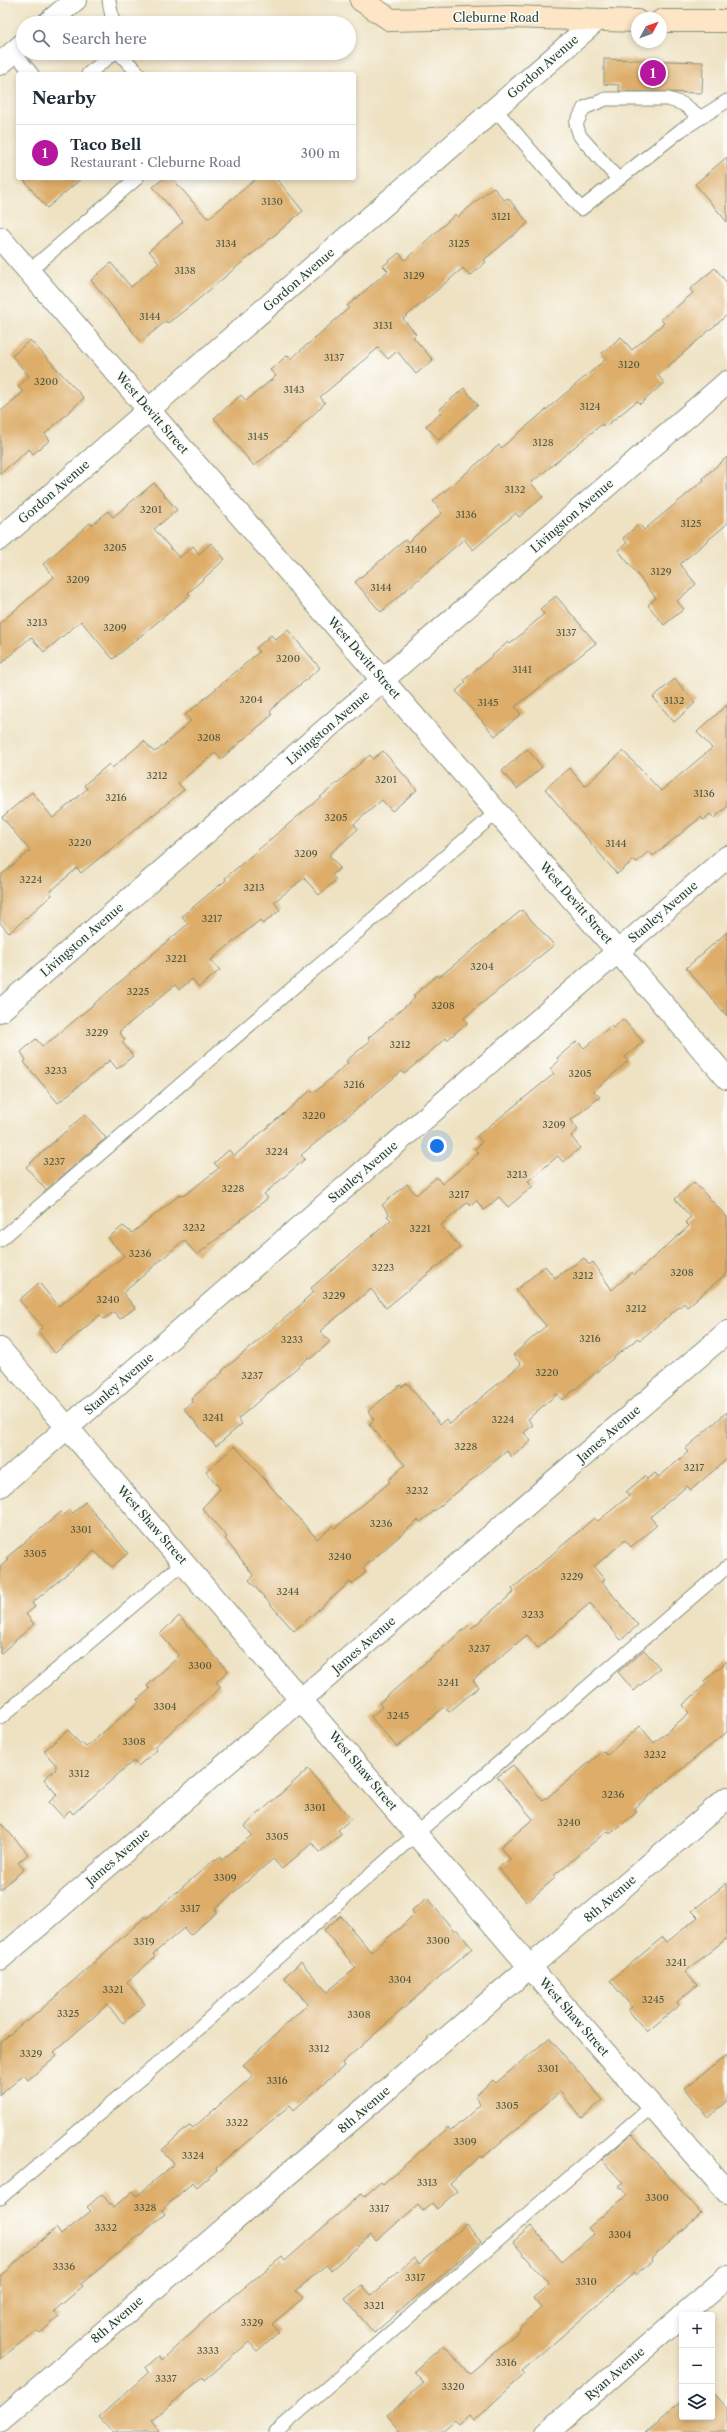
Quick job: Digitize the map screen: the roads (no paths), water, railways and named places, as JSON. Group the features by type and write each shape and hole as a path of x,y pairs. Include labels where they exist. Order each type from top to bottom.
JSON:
{"main road":[{"name":"Cleburne Road","path":"361,0 391,20 510,17 631,21"},
{"path":"667,21 727,21"}],"street":[{"path":"56,16 75,0"},
{"name":"Gordon Avenue","path":"0,539 597,20"},
{"name":"West Devitt Street","path":"0,238 727,1078"},
{"name":"Livingston Avenue","path":"0,1011 727,382"},
{"name":"Stanley Avenue","path":"0,1486 727,857"},
{"name":"James Avenue","path":"0,1959 727,1332"},
{"name":"West Shaw Street","path":"0,1349 302,1699 530,1967 727,2192"},
{"name":"8th Avenue","path":"0,2421 727,1798"},
{"name":"Ryan Avenue","path":"688,2312 727,2277"},
{"name":"Ryan Avenue","path":"548,2432 679,2319"}],"lane":[{"path":"109,0 112,16"},
{"path":"19,60 30,72"},
{"path":"90,72 105,60"},
{"path":"126,60 137,72"},
{"path":"618,179 580,136 576,124 584,108 606,99 668,99 683,104 699,116"},
{"path":"495,109 581,209 699,116 727,101"},
{"path":"29,271 134,180"},
{"path":"0,1240 497,812"},
{"path":"0,1718 184,1562"},
{"path":"0,2198 175,2049 416,1834 727,1567"},
{"path":"276,2432 401,2326 652,2106"}],"place":[{"name":"Taco Bell","path":"653,73"}]}
